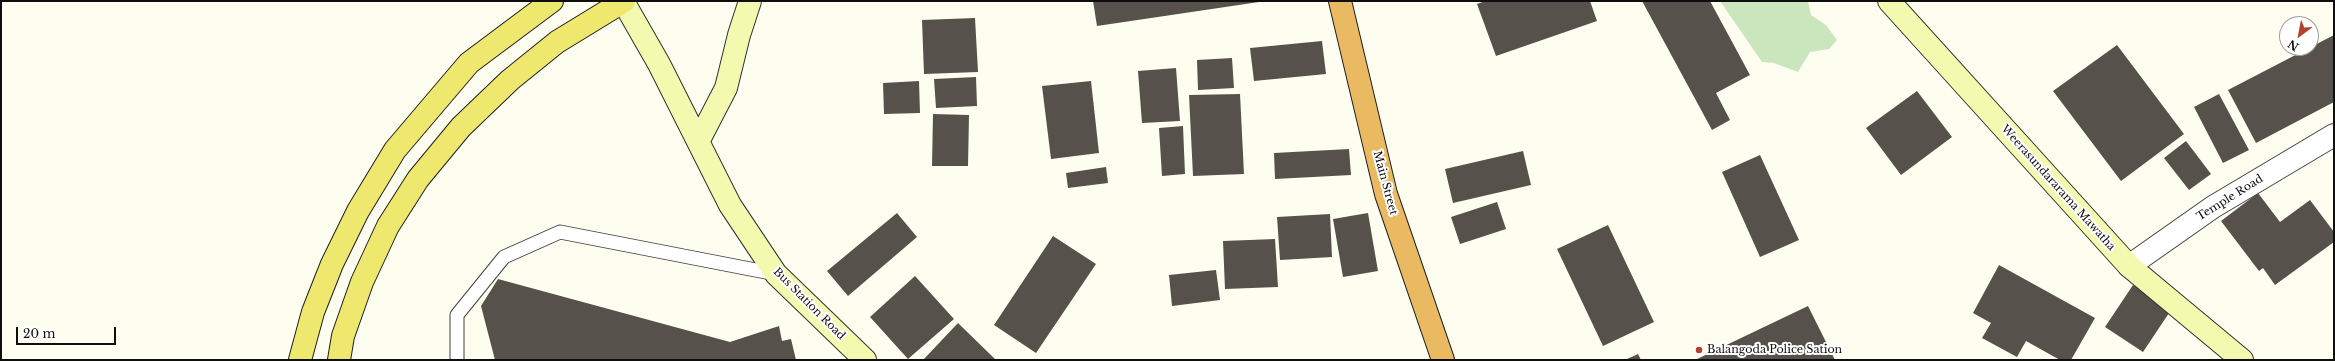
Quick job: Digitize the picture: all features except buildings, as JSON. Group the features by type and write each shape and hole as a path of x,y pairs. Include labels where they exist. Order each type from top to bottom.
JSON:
{"highway":[{"name":"Main Street","path":"1340,1 1386,194 1443,360"}],"main road":[{"path":"300,360 313,312 332,264 358,211 395,150 469,63 552,1"},
{"path":"339,360 343,336 362,282 388,226 418,179 461,127 510,80 558,42 623,1"}],"street":[{"name":"Bus Station Road","path":"623,1 659,64 699,140 730,205 776,274 865,360"},
{"path":"699,140 726,88 739,35 750,1"},
{"name":"Weerasundararama Mawatha","path":"1889,1 2130,266 2242,360"},
{"name":"Temple Road","path":"2130,266 2213,207 2334,135"}],"lane":[{"path":"457,360 457,315 504,257 560,232 776,274"}],"green space":[{"path":"1720,1 1808,2 1811,15 1826,25 1837,40 1829,49 1810,52 1798,72 1774,63 1762,62"}],"place":[{"name":"Balangoda Police Sation","path":"1699,350"}]}
